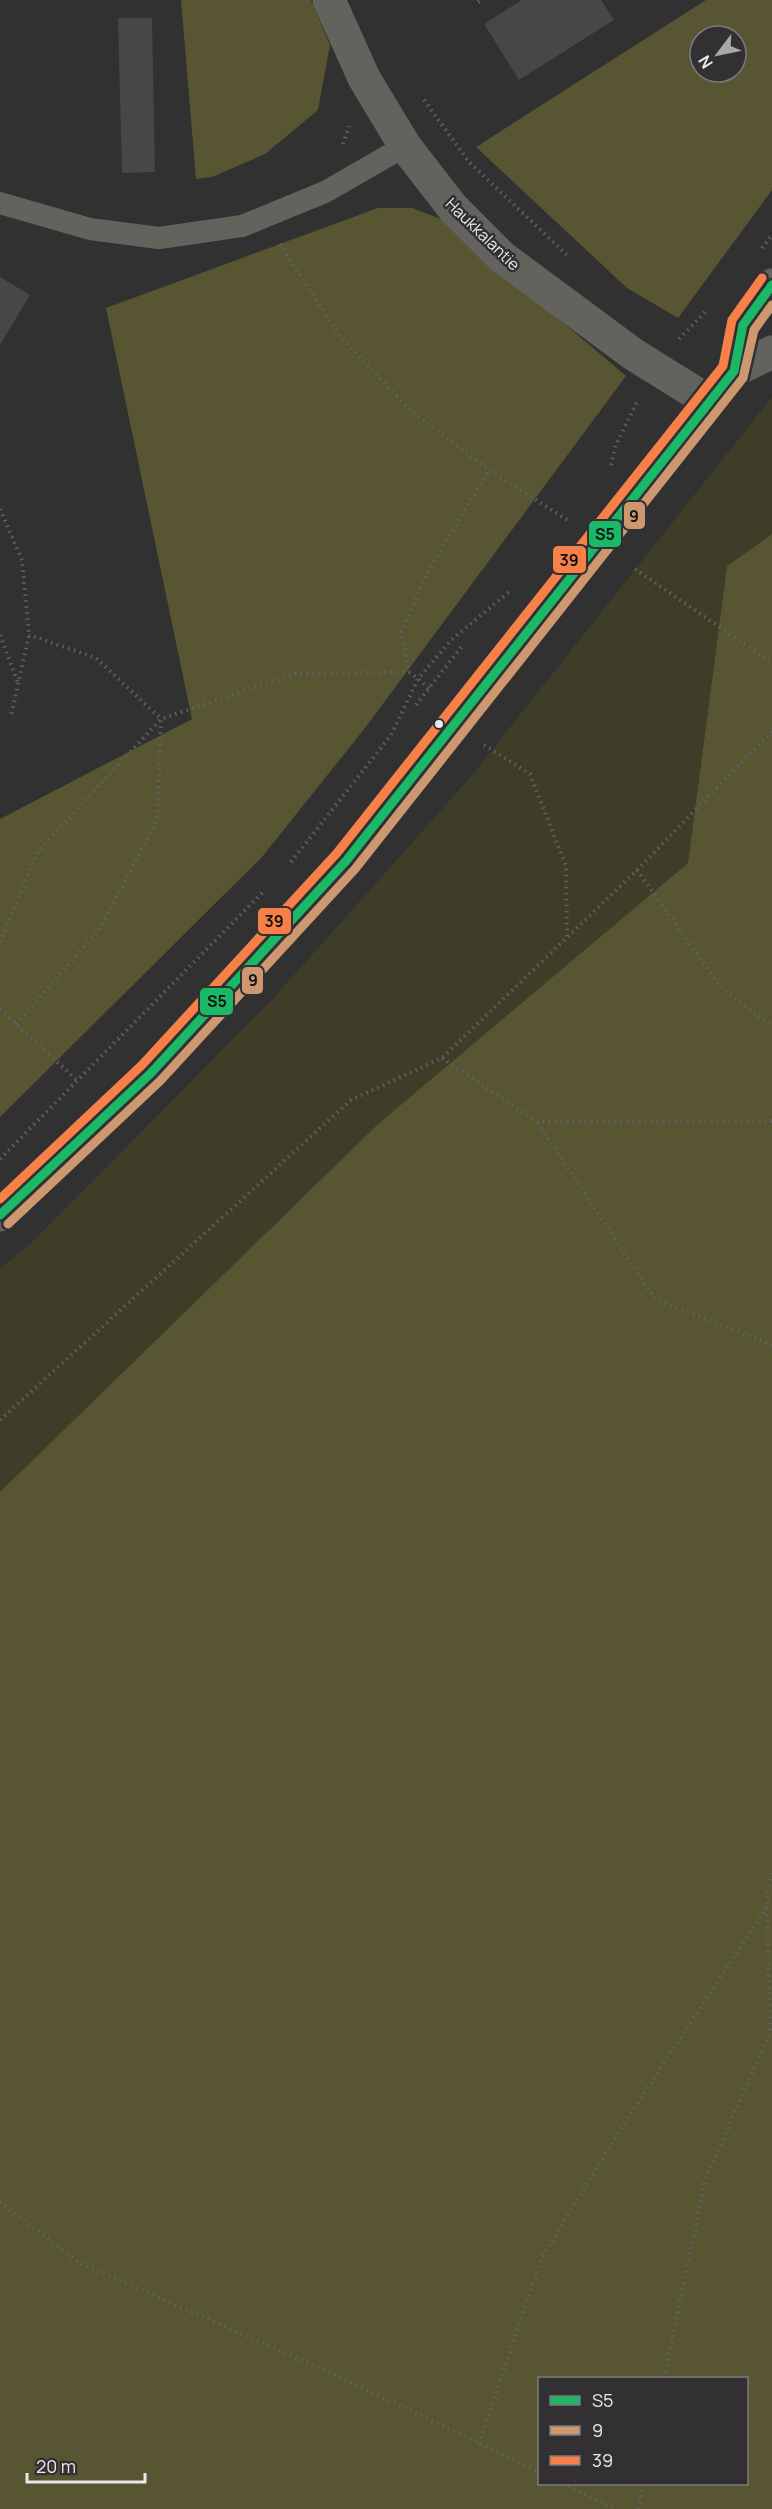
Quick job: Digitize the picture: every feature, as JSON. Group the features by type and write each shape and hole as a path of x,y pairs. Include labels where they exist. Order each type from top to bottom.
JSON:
{"street":[{"name":"Haukkalantie","path":"329,0 364,78 405,146 453,208 502,257 657,369 710,402"},
{"path":"0,1215 152,1072 346,861 734,370 742,325 772,285"},
{"path":"734,370 772,352"}],"lane":[{"path":"0,203 90,229 159,238 242,226 325,192 405,146"}],"path":[{"path":"339,153 350,124 337,96 364,78"},
{"path":"421,96 469,162 572,260"},
{"path":"268,216 283,253 339,335 410,410 489,470 575,525"},
{"path":"610,468 630,414 657,369 683,334"},
{"path":"409,672 401,633 426,575 489,470"},
{"path":"0,509 22,560 29,635 11,716"},
{"path":"635,569 772,663"},
{"path":"285,869 391,735 418,679 450,640 517,586"},
{"path":"0,635 18,684"},
{"path":"16,1024 99,930 157,820 161,719 96,658 29,635"},
{"path":"416,705 462,646"},
{"path":"0,942 38,851 161,719 293,674 409,672 429,688"},
{"path":"453,725 530,774 566,866 567,938"},
{"path":"0,1420 351,1100 442,1058 637,870 772,731"},
{"path":"637,870 722,989 772,1026"},
{"path":"0,1159 269,885"},
{"path":"0,1009 78,1081"},
{"path":"442,1058 538,1122 655,1299 772,1344"},
{"path":"538,1122 772,1120"},
{"path":"664,2377 705,2180 771,2031 767,1893 772,1874"},
{"path":"479,2444 542,2257 622,2127 768,1905"},
{"path":"0,2202 78,2262 342,2378 538,2471"},
{"path":"565,2485 617,2509"},
{"path":"638,2509 643,2485"}],"shaded area":[{"path":"181,0 311,0 330,45 318,110 265,154 212,177 196,179"},
{"path":"706,0 772,0 772,190 678,318 627,288 476,147"},
{"path":"378,208 412,208 441,219 626,376 365,728 262,857 0,1117 0,819 192,719 106,308"},
{"path":"772,397 772,534 727,566 688,863 378,1124 0,1492 0,1269 31,1243 269,1003 469,779"},
{"path":"772,534 772,2509 0,2509 0,1492 378,1124 688,863 727,566"}],"building":[{"path":"522,0 601,0 614,20 519,80 484,24"},
{"path":"118,18 152,18 155,172 122,173"},
{"path":"0,277 30,295 0,345"}],"transit line":[{"name":"39","path":"0,1199 142,1065 337,853 723,366 732,320 762,278"},
{"name":"S5","path":"0,1215 151,1073 346,861 734,371 743,325 772,285"},
{"name":"9","path":"8,1224 160,1081 355,869 743,378 754,330 772,305"}]}
